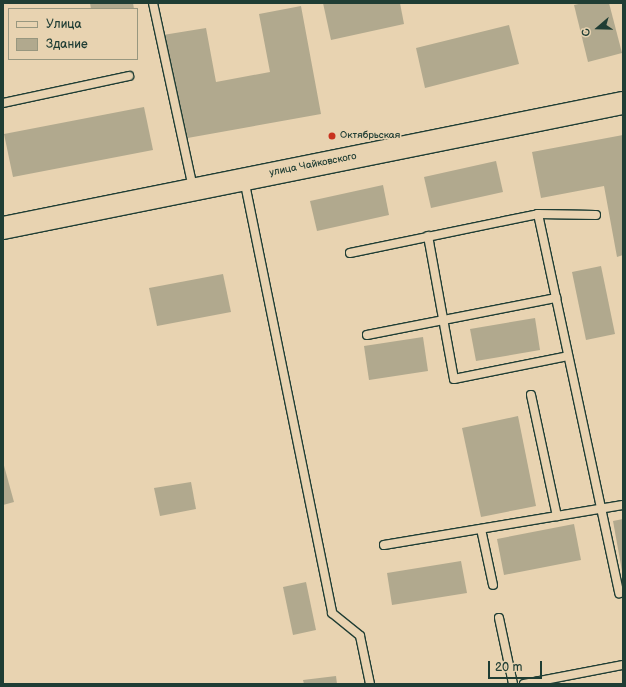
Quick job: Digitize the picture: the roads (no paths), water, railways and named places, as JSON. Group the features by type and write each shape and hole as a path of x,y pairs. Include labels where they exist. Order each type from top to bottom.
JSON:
{"main road":[{"name":"улица Чайковского","path":"3,228 244,178 623,103"}],"lane":[{"path":"154,3 193,189"},
{"path":"3,103 129,76"},
{"path":"244,178 332,613 360,636 370,684"},
{"path":"538,214 619,593"},
{"path":"350,253 538,214 596,215"},
{"path":"428,236 454,379 568,356"},
{"path":"367,336 556,298"},
{"path":"531,395 557,516"},
{"path":"384,545 623,505"},
{"path":"481,529 493,585"},
{"path":"499,618 513,684"},
{"path":"524,684 623,666"}],"place":[{"name":"Октябрьская","path":"332,136"}]}
